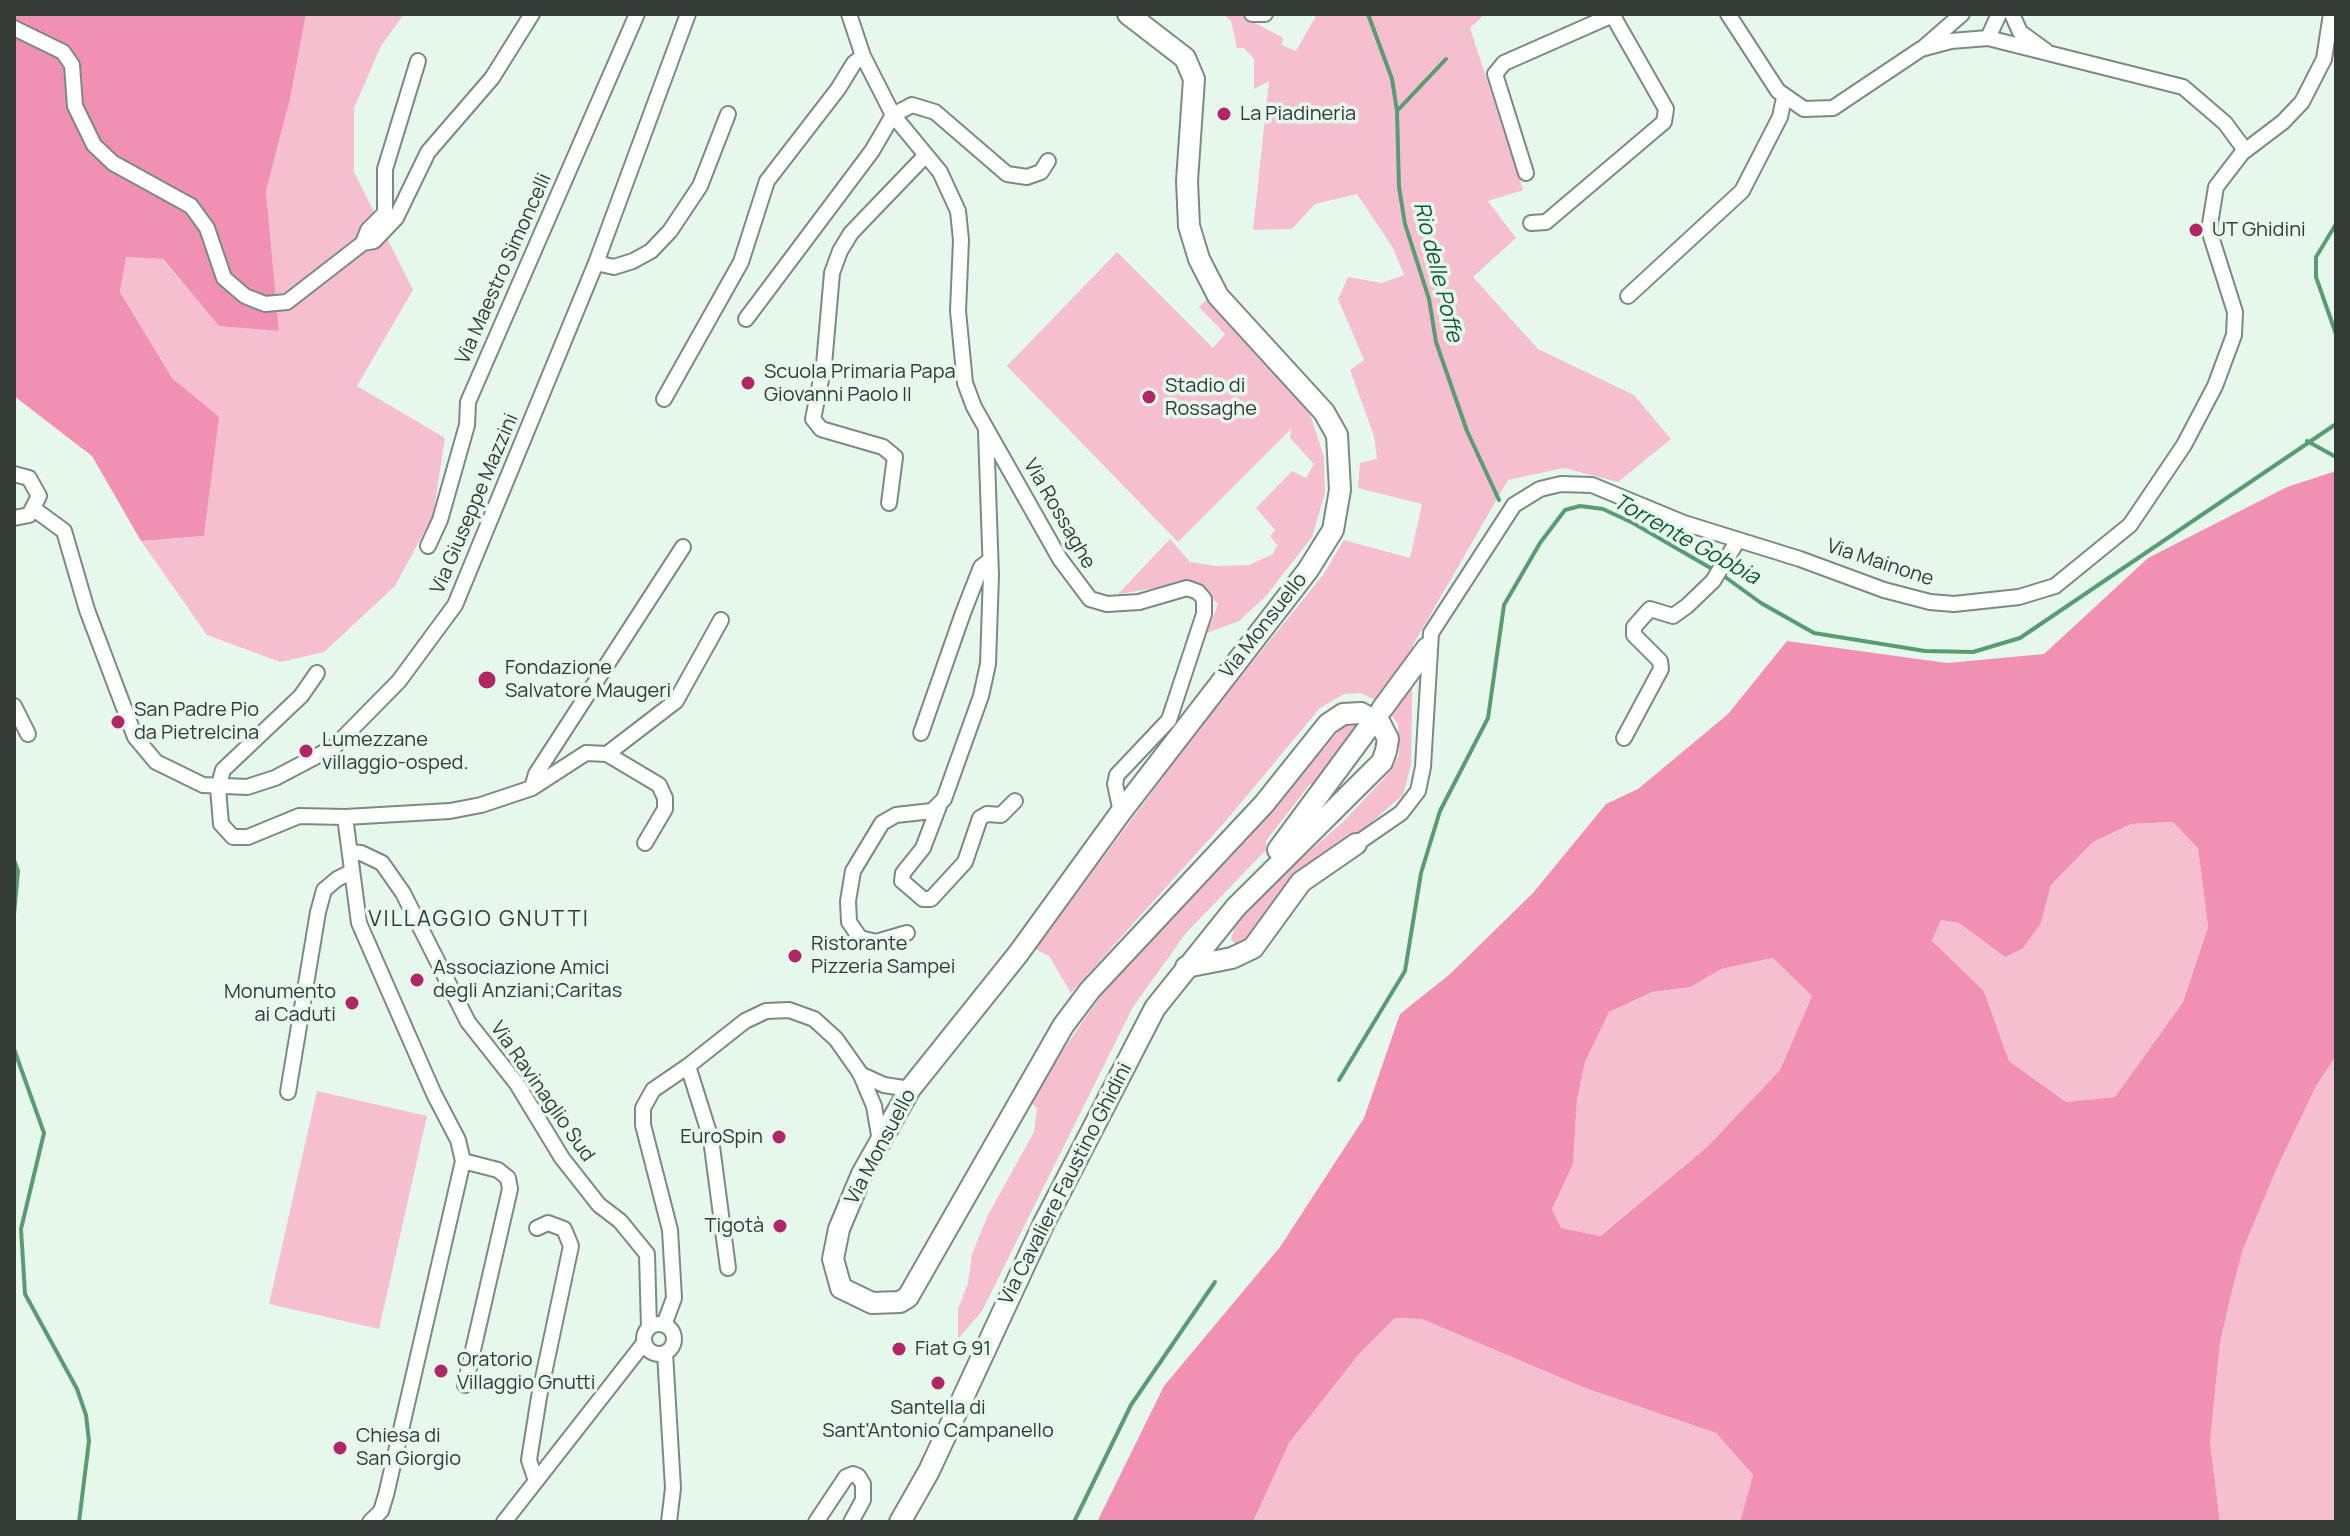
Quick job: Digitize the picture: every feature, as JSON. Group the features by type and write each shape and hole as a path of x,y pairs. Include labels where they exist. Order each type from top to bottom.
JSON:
{"main road":[{"name":"Via Monsuello","path":"1128,14 1151,21 1185,58 1194,79 1187,181 1189,226 1199,259 1218,296 1324,412 1337,435 1340,490 1333,530 1308,570 1121,812 1018,954 910,1089 880,1141 839,1229 833,1259 841,1288 872,1303 889,1303 908,1297 921,1280 1010,1114 1063,1026 1090,990 1264,804 1328,724 1343,714 1361,713 1380,723 1388,739 1382,762 1233,911 1210,938"},
{"path":"1382,709 1427,648"},
{"path":"1233,911 1366,731"},
{"path":"1186,967 1232,958 1259,943 1301,882 1356,844"},
{"path":"1210,938 1219,951 1232,958"},
{"name":"Via Cavaliere Faustino Ghidini","path":"900,1522 929,1471 1004,1306 1155,1008 1210,938"}],"street":[{"path":"363,243 374,241 396,218 428,152 492,78 532,14"},
{"name":"Via Maestro Simoncelli","path":"428,546 440,520 467,425 468,402 637,14"},
{"name":"Via Giuseppe Mazzini","path":"218,788 247,787 275,778 334,747 399,681 455,605 596,263 688,14"},
{"name":"Via Rossaghe","path":"849,14 863,56 893,115 940,172 961,222 958,311 965,383 986,427 1060,559 1090,599 1107,604 1139,602 1187,588 1198,592 1204,599 1204,614 1169,720 1117,775 1115,784 1121,812"},
{"path":"1252,14 1265,14"},
{"path":"1728,14 1784,98 1804,109 1833,108 1921,49 1962,14"},
{"path":"1988,38 1990,14"},
{"path":"1988,38 1999,14"},
{"path":"2012,14 2020,32 2049,54"},
{"name":"Via Mainone","path":"1356,844 1401,813 1418,791 1423,767 1427,648 1437,621 1514,505 1540,489 1561,484 1592,485 1684,523 1884,590 1930,602 1976,603 2019,597 2055,586 2130,525 2144,509 2184,445 2223,369 2234,335 2235,312 2211,244 2210,213 2219,179 2245,150 2283,122 2302,102 2324,59 2331,14"},
{"path":"1526,173 1495,74 1504,63 1614,15 1666,109 1664,122 1546,222 1531,223"},
{"path":"14,28 63,52 72,65 75,106 94,145 137,178 191,206 207,228 224,278 245,296 265,304 287,302 316,283 363,243 368,230 385,213 385,169 418,61"},
{"path":"1921,49 1951,41 1988,38 2183,87 2225,123 2245,150"},
{"path":"664,399 741,262 767,181 838,89 854,63 863,56"},
{"path":"1628,296 1742,191 1780,117 1784,98"},
{"path":"746,319 872,151 893,115 912,105 935,112 981,155 1007,174 1027,177 1041,172 1048,161"},
{"path":"596,263 614,267 633,261 651,251 670,231 700,186 728,114"},
{"path":"889,503 895,457 883,447 821,429 813,419 824,365 832,273 840,251 861,222 925,156"},
{"path":"986,427 990,560 988,664 981,696 923,848 903,873 902,881 923,899 931,899 965,862 980,818 987,814 1001,815 1015,801"},
{"path":"14,474 22,474 34,483 39,496 34,509 22,518 14,518"},
{"path":"34,509 64,531 87,610 135,737 156,762 203,785 218,788"},
{"path":"1624,738 1661,669 1660,661 1634,635 1634,627 1650,609 1673,616 1713,581 1730,559 1738,540"},
{"path":"532,788 536,774 683,547"},
{"path":"921,733 981,567 990,560"},
{"path":"607,754 676,701 721,620"},
{"path":"317,673 301,696 223,770 218,788 221,824 233,837 248,837 299,816 345,817 450,811 481,805 532,788 586,753 607,754 659,785 665,798 665,809 645,843"},
{"path":"14,706 28,734"},
{"path":"907,933 876,942 860,938 849,922 848,901 853,871 882,823 896,815 932,811 939,806"},
{"path":"345,817 359,923 434,1094 458,1140 463,1161 381,1511 370,1522"},
{"name":"Via Ravinaglio Sud","path":"350,852 361,853 382,863 403,893 468,1022 517,1084 562,1158 599,1205 620,1221 647,1254 656,1326"},
{"path":"288,1092 324,890 351,872"},
{"path":"504,1522 535,1478 644,1343 674,1298 670,1230 643,1125 643,1108 653,1090 745,1021 766,1011 789,1010 814,1019 860,1073 874,1106 880,1141"},
{"path":"688,1066 711,1139 728,1268"},
{"path":"860,1073 884,1085 910,1089"},
{"path":"463,1161 498,1170 508,1178 510,1189 465,1385"},
{"path":"535,1478 529,1460 571,1246 564,1229 548,1223 537,1228"},
{"path":"656,1326 671,1331 673,1341 665,1353 673,1488 670,1518"},
{"path":"644,1343 654,1354 665,1353"},
{"path":"816,1522 846,1477 853,1474 863,1484 863,1500 851,1522"}],"shaded area":[{"path":"14,14 306,14 290,99 266,191 279,331 219,326 163,259 126,257 120,292 172,378 219,417 204,536 141,541 92,456 14,396"},
{"path":"306,14 404,14 381,46 354,108 354,172 413,290 357,386 445,438 433,516 395,586 324,652 280,662 207,635 141,541 204,536 218,418 172,378 120,292 126,256 162,259 219,325 279,331 266,191 290,99"},
{"path":"1223,14 1239,14 1283,38 1282,45 1296,51 1317,14 1485,14 1470,28 1523,190 1488,201 1516,238 1473,277 1538,349 1634,395 1671,439 1618,482 1564,468 1508,480 1413,645 1411,765 1403,795 1367,826 1294,877 1267,911 1253,936 1237,946 1231,939 1235,925 1253,900 1343,822 1389,773 1399,755 1398,724 1382,703 1360,693 1344,694 1320,708 1230,816 1071,993 1049,956 1035,949 1208,717 1323,575 1344,540 1410,558 1422,504 1358,488 1360,463 1377,459 1374,436 1350,370 1364,360 1338,299 1348,277 1382,283 1404,275 1393,248 1357,194 1315,204 1292,229 1253,230 1269,81 1254,89 1254,59 1244,48 1237,48 1231,21"},
{"name":"Stadio di Rossaghe","path":"1117,252 1213,348 1225,334 1199,307 1208,298 1309,411 1324,457 1325,493 1312,537 1266,596 1239,621 1207,633 1218,604 1204,590 1174,585 1118,594 1170,539 1190,562 1216,566 1249,565 1273,554 1277,545 1270,536 1275,530 1256,508 1292,471 1306,478 1314,464 1290,438 1291,429 1178,542 1007,366"},
{"path":"2336,471 2336,1056 2316,1086 2277,1168 2243,1249 2231,1295 2220,1343 2210,1442 2220,1522 1740,1522 1753,1475 1716,1433 1585,1388 1422,1319 1395,1318 1359,1354 1289,1443 1254,1520 1257,1522 1097,1522 1164,1386 1280,1247 1364,1118 1400,1014 1450,974 1533,893 1606,804 1638,789 1728,714 1787,641 1947,663 2044,654 2148,558 2287,487","holes":["2173,822 2198,848 2208,927 2183,1002 2115,1097 2066,1102 2009,1061 1984,991 1932,941 1941,920 1959,923 2005,957 2023,948 2041,923 2051,885 2093,842 2131,824","1773,958 1812,996 1780,1070 1706,1148 1600,1236 1561,1228 1552,1209 1573,1164 1577,1100 1585,1062 1609,1012 1652,992 1691,987 1721,969"]},
{"path":"1344,724 1357,725 1367,738 1364,755 1328,790 1310,784 1266,841 1266,850 1186,933 1133,1007 982,1311 958,1339 958,1309 968,1283 972,1254 988,1215 1034,1132 1037,1108 1031,1103 1056,1060 1109,984 1249,838 1320,747 1323,750"},
{"path":"2174,822 2198,847 2208,927 2183,1002 2115,1097 2066,1102 2009,1061 1984,991 1932,941 1941,920 1959,923 2005,957 2041,923 2051,885 2093,842 2131,824"},
{"path":"1774,958 1812,996 1780,1070 1706,1148 1599,1236 1561,1228 1552,1209 1573,1164 1577,1100 1585,1062 1609,1012 1652,992 1691,987 1721,969"},
{"path":"2336,1056 2336,1522 2220,1522 2210,1442 2220,1343 2231,1295 2243,1249 2277,1168 2316,1086"},
{"path":"317,1091 427,1116 379,1329 269,1304"},
{"path":"1395,1318 1422,1319 1585,1388 1716,1433 1753,1475 1740,1522 1254,1521 1289,1443 1359,1354"}],"waterway":[{"path":"1368,14 1392,79 1397,111"},
{"name":"Rio delle Poffe","path":"1446,59 1397,111 1399,187 1405,224 1429,299 1436,342 1467,431 1499,500"},
{"name":"Torrente Gobbia","path":"2336,224 2316,257 2316,277 2336,334"},
{"name":"Torrente Gobbia","path":"1721,574 1761,603 1814,633 1925,651 1973,652 2020,638 2336,424"},
{"path":"2307,441 2336,457"},
{"name":"Torrente Gobbia","path":"1339,1080 1405,971 1421,873 1440,811 1488,718 1504,605 1540,543 1565,510 1580,506 1603,509 1714,570"},
{"path":"14,860 18,871 14,914"},
{"path":"14,1049 44,1133 21,1229 25,1294 77,1389 86,1415 89,1441 79,1522"},
{"name":"Torrente Gobbia","path":"1074,1522 1131,1405 1215,1282"}],"place":[{"name":"La Piadineria","path":"1224,114"},
{"name":"UT Ghidini","path":"2196,230"},
{"name":"Scuola Primaria Papa Giovanni Paolo II","path":"748,383"},
{"name":"Stadio di Rossaghe","path":"1149,397"},
{"name":"Fondazione Salvatore Maugeri","path":"487,680"},
{"name":"San Padre Pio da Pietrelcina","path":"118,722"},
{"name":"Lumezzane villaggio-osped.","path":"306,751"},
{"name":"Ristorante Pizzeria Sampei","path":"795,956"},
{"name":"Associazione Amici degli Anziani;Caritas","path":"417,980"},
{"name":"Monumento ai Caduti","path":"352,1003"},
{"name":"EuroSpin","path":"779,1137"},
{"name":"Tigotà","path":"780,1226"},
{"name":"Fiat G 91","path":"899,1349"},
{"name":"Oratorio Villaggio Gnutti","path":"441,1371"},
{"name":"Santella di Sant'Antonio Campanello","path":"938,1383"},
{"name":"Chiesa di San Giorgio","path":"340,1448"}],"district":[{"name":"VILLAGGIO GNUTTI","path":"479,920"}]}
